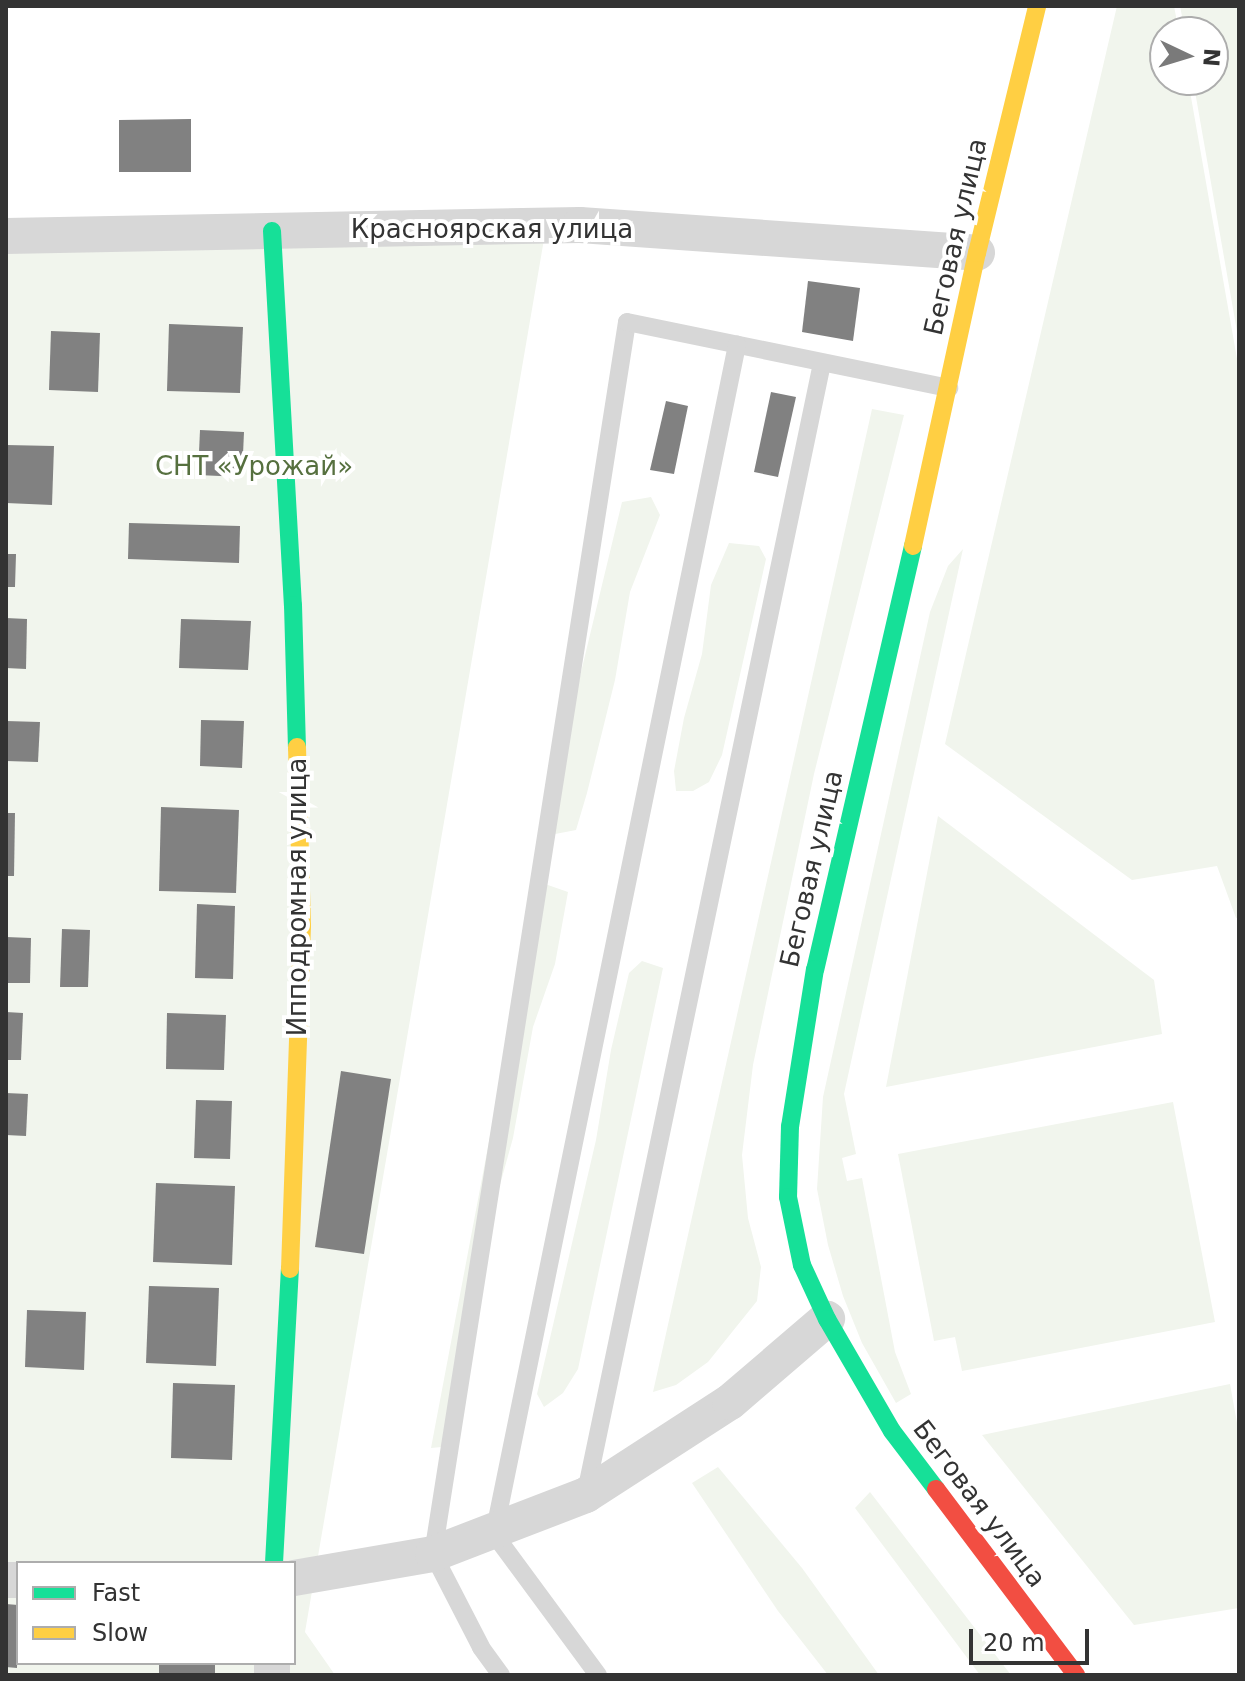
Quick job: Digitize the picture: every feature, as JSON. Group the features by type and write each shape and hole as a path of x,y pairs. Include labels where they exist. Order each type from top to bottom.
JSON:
{"street":[{"name":"Беговая улица","path":"1037,6 977,253 949,388 815,969 790,1126 788,1197 802,1265 827,1319 892,1431 1076,1675"},
{"name":"Красноярская улица","path":"6,236 580,225 977,253"},
{"name":"Ипподромная улица","path":"272,231 293,605 302,926 292,1226 274,1561"},
{"path":"305,1577 433,1554 494,1534 586,1495 730,1402 827,1319"}],"lane":[{"path":"501,1675 481,1647 433,1554 627,322 949,388"},
{"path":"598,1675 494,1534 737,345"},
{"path":"586,1495 822,363"}],"green space":[{"path":"1117,6 1174,6 1176,16 1149,16 1149,96 1191,96 1239,370 1239,917 1236,918 1217,866 1132,880 945,744"},
{"path":"1180,6 1239,6 1239,343 1196,96 1229,96 1229,16 1182,16"},
{"name":"СНТ «Урожай»","path":"548,216 305,1632 335,1675 6,1675 6,220"},
{"path":"872,409 904,415 814,774 753,1065 742,1155 748,1218 761,1267 757,1301 708,1362 676,1385 653,1392"},
{"path":"651,497 660,515 630,592 615,680 576,830 550,835 555,780 622,502"},
{"path":"729,543 759,546 766,559 722,755 709,782 693,791 676,791 674,771 684,718 702,654 711,585"},
{"path":"963,549 844,1094 856,1154 842,1158 847,1181 862,1178 895,1352 911,1394 896,1403 862,1343 843,1296 828,1245 817,1189 823,1097 930,612 948,566"},
{"path":"938,816 1154,980 1162,1034 886,1087"},
{"path":"545,884 568,892 555,964 533,1027 513,1138 491,1217 452,1446 431,1448 518,988"},
{"path":"642,961 663,968 578,1369 563,1393 544,1407 537,1394 596,1140 611,1050 629,973"},
{"path":"1173,1102 1215,1322 962,1371 955,1337 934,1341 898,1154"},
{"path":"1230,1384 1239,1434 1239,1608 1134,1625 982,1435"},
{"path":"718,1467 802,1568 879,1675 828,1675 778,1611 692,1483"},
{"path":"870,1492 1011,1675 980,1675 855,1508"}],"building":[{"path":"191,119 191,172 119,172 119,120"},
{"path":"808,281 860,288 853,341 802,332"},
{"path":"169,324 243,327 240,393 167,391"},
{"path":"51,331 100,333 98,392 49,390"},
{"path":"771,392 796,397 778,477 754,472"},
{"path":"666,401 688,406 674,474 650,470"},
{"path":"200,430 244,432 242,477 198,475"},
{"path":"6,445 54,446 52,505 6,503"},
{"path":"129,523 240,526 239,563 128,559"},
{"path":"6,554 16,554 15,587 6,587"},
{"path":"6,618 27,619 26,669 6,668"},
{"path":"181,619 251,621 248,670 179,668"},
{"path":"201,720 244,721 242,768 200,766"},
{"path":"6,721 40,722 38,762 6,761"},
{"path":"161,807 239,810 236,893 159,891"},
{"path":"6,813 15,813 14,876 6,876"},
{"path":"197,904 235,906 233,979 195,978"},
{"path":"62,929 90,930 88,987 60,987"},
{"path":"6,937 31,938 30,983 6,983"},
{"path":"6,1012 23,1013 21,1060 6,1060"},
{"path":"167,1013 226,1015 224,1070 166,1069"},
{"path":"341,1071 391,1079 364,1254 315,1247"},
{"path":"6,1093 28,1094 26,1136 6,1135"},
{"path":"196,1100 232,1101 230,1159 194,1158"},
{"path":"156,1183 235,1186 232,1265 153,1262"},
{"path":"149,1286 219,1288 216,1366 146,1363"},
{"path":"27,1310 86,1312 84,1370 25,1367"},
{"path":"173,1383 235,1385 232,1460 171,1458"},
{"path":"6,1604 16,1605 17,1665 17,1668 6,1667"},
{"path":"159,1665 215,1665 215,1675 159,1675"}],"traffic: fast":[{"path":"272,231 293,605 297,747"},
{"path":"913,546 815,969 790,1126 788,1197 802,1265 827,1319 892,1431 936,1489"},
{"path":"274,1561 290,1269"}],"traffic: slow":[{"path":"913,546 977,253 1037,6"},
{"path":"290,1269 302,926 297,747"}],"traffic: jam":[{"path":"936,1489 1076,1675"}]}
